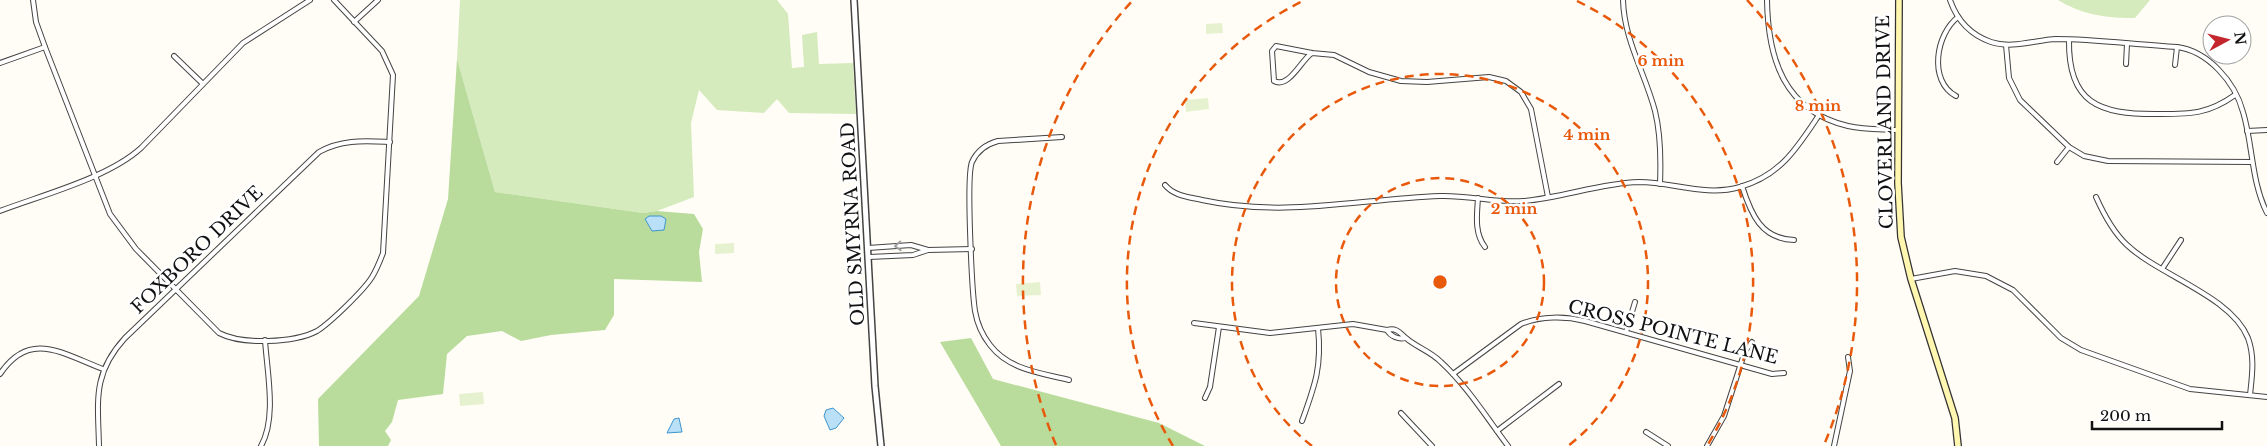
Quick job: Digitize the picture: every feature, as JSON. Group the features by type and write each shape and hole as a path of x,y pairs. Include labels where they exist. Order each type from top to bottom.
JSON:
{"main road":[{"name":"CLOVERLAND DRIVE","path":"1900,0 1898,130 1901,237 1911,279 1955,418 1958,446"}],"street":[{"path":"33,0 36,22 110,214 122,231 175,290 219,333 238,340 265,340 306,335 318,330 371,279 383,252 386,236 393,75 382,51 334,0"},
{"path":"0,211 95,175 134,155 250,37 310,0"},
{"path":"354,22 378,0"},
{"name":"OLD SMYRNA ROAD","path":"854,0 876,394 881,446"},
{"path":"1623,0 1629,42 1649,93 1658,124 1661,155 1660,184"},
{"path":"1767,0 1768,34 1776,67 1791,90 1819,115 1855,127 1898,130"},
{"path":"1950,0 1958,17 1975,34 1989,41 2006,44 2042,40 2069,40 2177,47 2197,52 2208,59 2218,69 2242,109 2258,190 2267,213"},
{"path":"1956,96 1945,87 1940,74 1938,59 1943,36 1948,27 1958,17"},
{"path":"2069,40 2070,68 2076,82 2088,98 2109,111 2128,114 2195,114 2216,107 2235,95"},
{"path":"2006,44 2008,72 2017,95 2024,105 2069,147 2084,156 2103,161 2252,162"},
{"path":"2126,64 2127,44"},
{"path":"1312,53 1292,75 1281,82 1275,82 1272,51 1274,46 1334,55 1368,72 1392,79 1427,82 1492,77 1513,85 1526,98 1532,112 1548,197"},
{"path":"0,63 45,47"},
{"path":"2175,65 2177,47"},
{"path":"174,56 202,84"},
{"path":"1165,185 1174,193 1195,198 1238,206 1269,209 1310,208 1440,196 1518,201 1625,183 1660,184 1709,191 1742,186 1765,176 1790,158 1819,115"},
{"path":"2247,131 2267,130"},
{"path":"1062,137 998,140 976,154 969,176 974,309 980,328 991,347 1009,362 1069,380"},
{"name":"FOXBORO DRIVE","path":"99,446 99,394 103,368 117,347 319,152 341,142 390,142"},
{"path":"2057,162 2069,147"},
{"path":"1742,186 1751,211 1764,228 1778,238 1794,240"},
{"path":"2096,197 2118,236 2134,251 2218,304 2237,320 2246,334 2252,353 2253,368 2250,395"},
{"path":"1478,198 1478,232 1486,247"},
{"path":"2162,269 2180,240"},
{"path":"868,248 911,245 928,250"},
{"path":"869,257 912,255 928,250 972,249"},
{"path":"1911,279 1949,271 1986,276 2017,294 2061,338 2077,348 2190,389 2267,398"},
{"path":"1626,332 1635,302"},
{"name":"CROSS POINTE LANE","path":"1453,374 1511,330 1530,321 1559,318 1572,319 1626,332 1774,374 1784,373"},
{"path":"1194,324 1270,333 1362,324 1388,330 1397,330 1404,334 1405,338 1431,353 1453,374 1508,446"},
{"path":"1205,398 1210,387 1219,328"},
{"path":"1302,421 1318,374 1320,350 1318,328"},
{"path":"260,446 269,425 270,410 265,340"},
{"path":"1707,446 1724,416 1745,351 1752,342"},
{"path":"0,374 9,360 19,353 40,348 103,368"},
{"path":"1834,446 1850,371 1848,357"},
{"path":"1497,431 1559,384"},
{"path":"1401,413 1432,446"},
{"path":"1646,432 1668,446"}],"green space":[{"path":"460,0 777,0 788,14 792,68 804,67 802,35 817,32 819,64 853,63 856,114 789,113 777,99 764,113 717,110 699,90 691,123 694,197 657,211 643,213 495,192 457,59"},
{"path":"2058,0 2150,0 2135,18 2125,18 2085,12"},
{"path":"1222,23 1223,33 1206,34 1206,24"},
{"path":"457,59 495,192 643,213 657,211 694,214 703,229 699,252 702,282 614,279 614,315 605,330 551,335 521,341 502,331 467,336 447,354 443,394 398,400 392,422 385,431 391,440 388,446 319,446 318,399 419,296 448,199"},
{"path":"1208,98 1209,109 1186,112 1185,100"},
{"path":"734,243 734,253 715,254 715,244"},
{"path":"1040,282 1041,295 1017,296 1016,284"},
{"path":"971,338 993,379 1159,423 1205,446 1001,446 940,342"},
{"path":"483,392 484,404 460,406 459,394"}],"water":[{"path":"649,216 661,216 666,219 664,230 652,231 645,219"},
{"path":"833,408 844,418 836,428 830,430 824,416 826,410"},
{"path":"679,418 682,432 667,433 674,419"}]}
